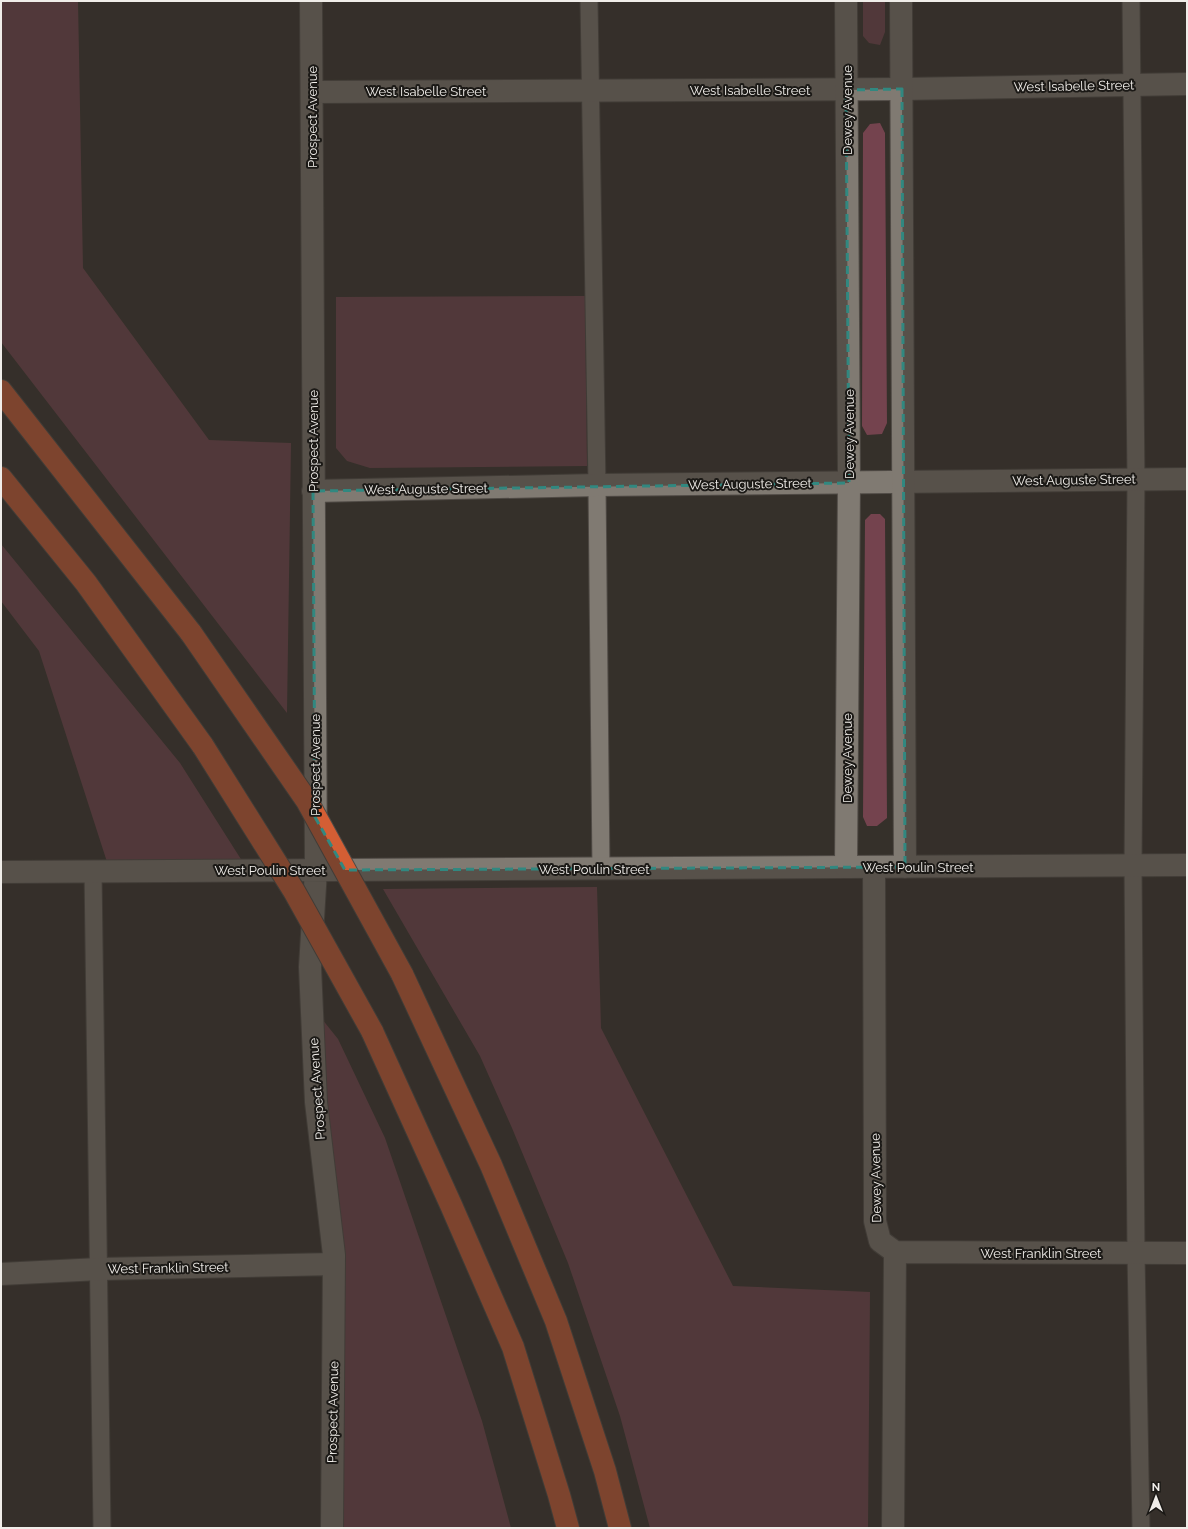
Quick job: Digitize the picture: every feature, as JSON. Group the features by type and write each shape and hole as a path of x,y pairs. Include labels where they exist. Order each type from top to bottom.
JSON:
{"highway":[{"path":"1,392 191,633 307,801 402,974 491,1165 556,1321 605,1471 620,1528"},
{"path":"1,478 86,583 203,746 294,891 372,1031 451,1205 513,1347 568,1528"}],"street":[{"name":"Prospect Avenue","path":"311,1 316,870 310,967 315,1094 334,1254 332,1528"},
{"name":"Dewey Avenue","path":"846,1 849,483 846,867"},
{"path":"901,1 905,867"},
{"name":"West Isabelle Street","path":"312,92 846,90 1187,84"},
{"name":"West Auguste Street","path":"313,491 598,485 1187,479"},
{"name":"West Poulin Street","path":"1,872 1187,865"},
{"name":"Dewey Avenue","path":"874,867 875,1221 880,1241 895,1252"},
{"path":"893,1528 895,1252"},
{"name":"West Franklin Street","path":"895,1252 1187,1253"},
{"name":"West Franklin Street","path":"1,1274 99,1269 334,1264"}],"lane":[{"path":"589,1 598,485 601,869"},
{"path":"1131,1 1136,479 1133,866 1136,1254 1141,1528"},
{"path":"93,871 102,1528"}],"highlighted area":[{"path":"902,89 905,867 345,870 315,817 313,491 849,483 846,90"}],"shaded area":[{"path":"1,1 78,1 83,268 209,440 291,443 287,713 1,342"},
{"path":"863,1 885,1 885,32 880,45 869,43 863,36"},
{"path":"880,123 885,133 887,423 882,434 867,435 862,426 863,133 870,124"},
{"path":"585,296 587,466 370,468 347,461 336,448 336,297"},
{"path":"871,514 880,514 885,519 887,818 877,826 867,826 863,817 865,520"},
{"path":"1,544 180,763 244,864 108,865 39,651 1,601"},
{"path":"597,887 601,1028 733,1286 870,1292 868,1528 650,1528 620,1416 568,1263 512,1128 480,1056 383,889"},
{"path":"318,1014 338,1039 385,1138 482,1421 511,1528 343,1528 338,1203 322,1097"}]}
